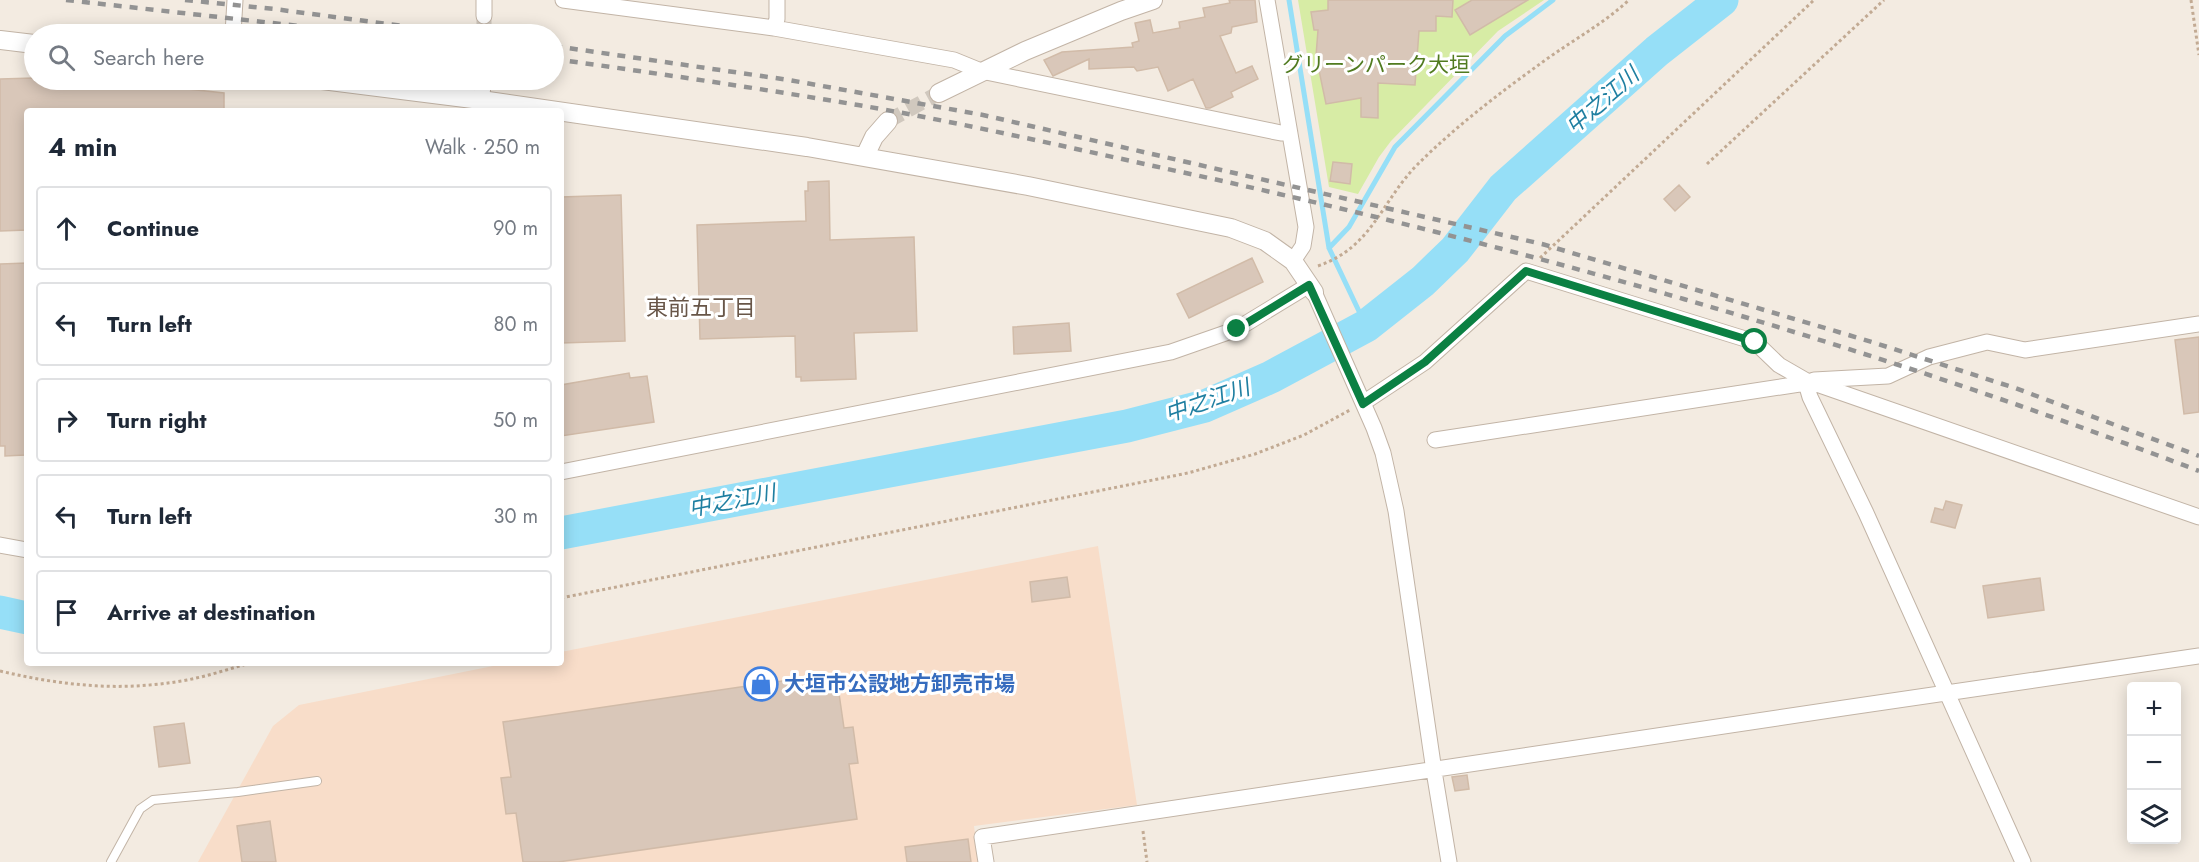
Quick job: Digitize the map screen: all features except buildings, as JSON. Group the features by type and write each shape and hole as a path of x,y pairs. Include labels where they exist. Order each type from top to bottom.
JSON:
{"street":[{"path":"234,24 235,0"},
{"path":"484,0 484,16"},
{"path":"563,0 774,28 954,60 981,71 1290,133"},
{"path":"774,28 777,19 777,0"},
{"path":"939,93 981,71 1121,11 1153,0"},
{"path":"1267,0 1306,226 1304,246 1296,265"},
{"path":"0,40 24,43"},
{"path":"402,90 536,108"},
{"path":"481,100 482,90"},
{"path":"564,112 864,156 1125,205 1231,228 1265,241 1296,265 1311,289 1357,388 1383,453 1396,511 1449,862"},
{"path":"864,156 874,137 888,121"},
{"path":"1363,404 1425,362 1526,271 1755,342 1779,365 1805,381 2199,517"},
{"path":"564,471 1171,352 1237,329 1311,289"},
{"path":"1435,440 1805,381 1888,376 1929,357 1987,342 2025,350 2199,324"},
{"path":"1805,381 1810,397 1866,513 2023,862"},
{"path":"0,545 24,549"},
{"path":"986,862 982,837 2199,656"}],"lane":[{"path":"111,862 140,809 153,800 317,781"}],"path":[{"path":"1296,265 1317,266 1335,260 1357,243 1372,226 1407,175 1435,148 1508,88 1609,18 1629,0"},
{"path":"1526,271 1814,0"},
{"path":"1707,164 1884,0"},
{"path":"2191,0 2199,55"},
{"path":"564,597 1188,473 1255,454 1304,435 1363,404"},
{"path":"0,671 70,685 131,687 188,680 239,666"},
{"path":"1140,814 1147,862"}],"shaded area":[{"name":"大垣市公設地方卸売市場","path":"1098,546 1137,805 974,826 979,862 198,862 273,726 299,705 493,666 564,666 564,651"}],"green space":[{"name":"グリーンパーク大垣","path":"1298,0 1544,0 1498,31 1391,141 1358,194 1329,187"}],"waterway":[{"path":"1289,0 1329,248 1366,326"},
{"path":"1329,248 1349,227 1395,147 1505,36 1553,0"},
{"name":"中之江川","path":"564,532 1127,426 1205,406 1271,377 1366,326 1423,281 1455,250 1503,188 1657,51 1722,0"},
{"name":"中之江川","path":"0,612 24,617"}],"tunnel":[{"path":"484,16 484,24"},
{"path":"888,121 939,93"}],"railway":[{"path":"66,0 281,24"},
{"path":"185,0 388,24"},
{"path":"564,47 789,80 983,115 1542,244 1872,342 2015,388 2199,456"},
{"path":"564,60 858,105 946,121 1209,178 1460,238 1709,306 1833,344 2078,426 2199,471"}],"place":[{"name":"大垣市公設地方卸売市場","path":"761,684"}],"district":[{"name":"東前五丁目","path":"701,307"}],"route":[{"path":"1237,329 1309,285 1363,404 1425,362 1526,271 1755,342"}]}
